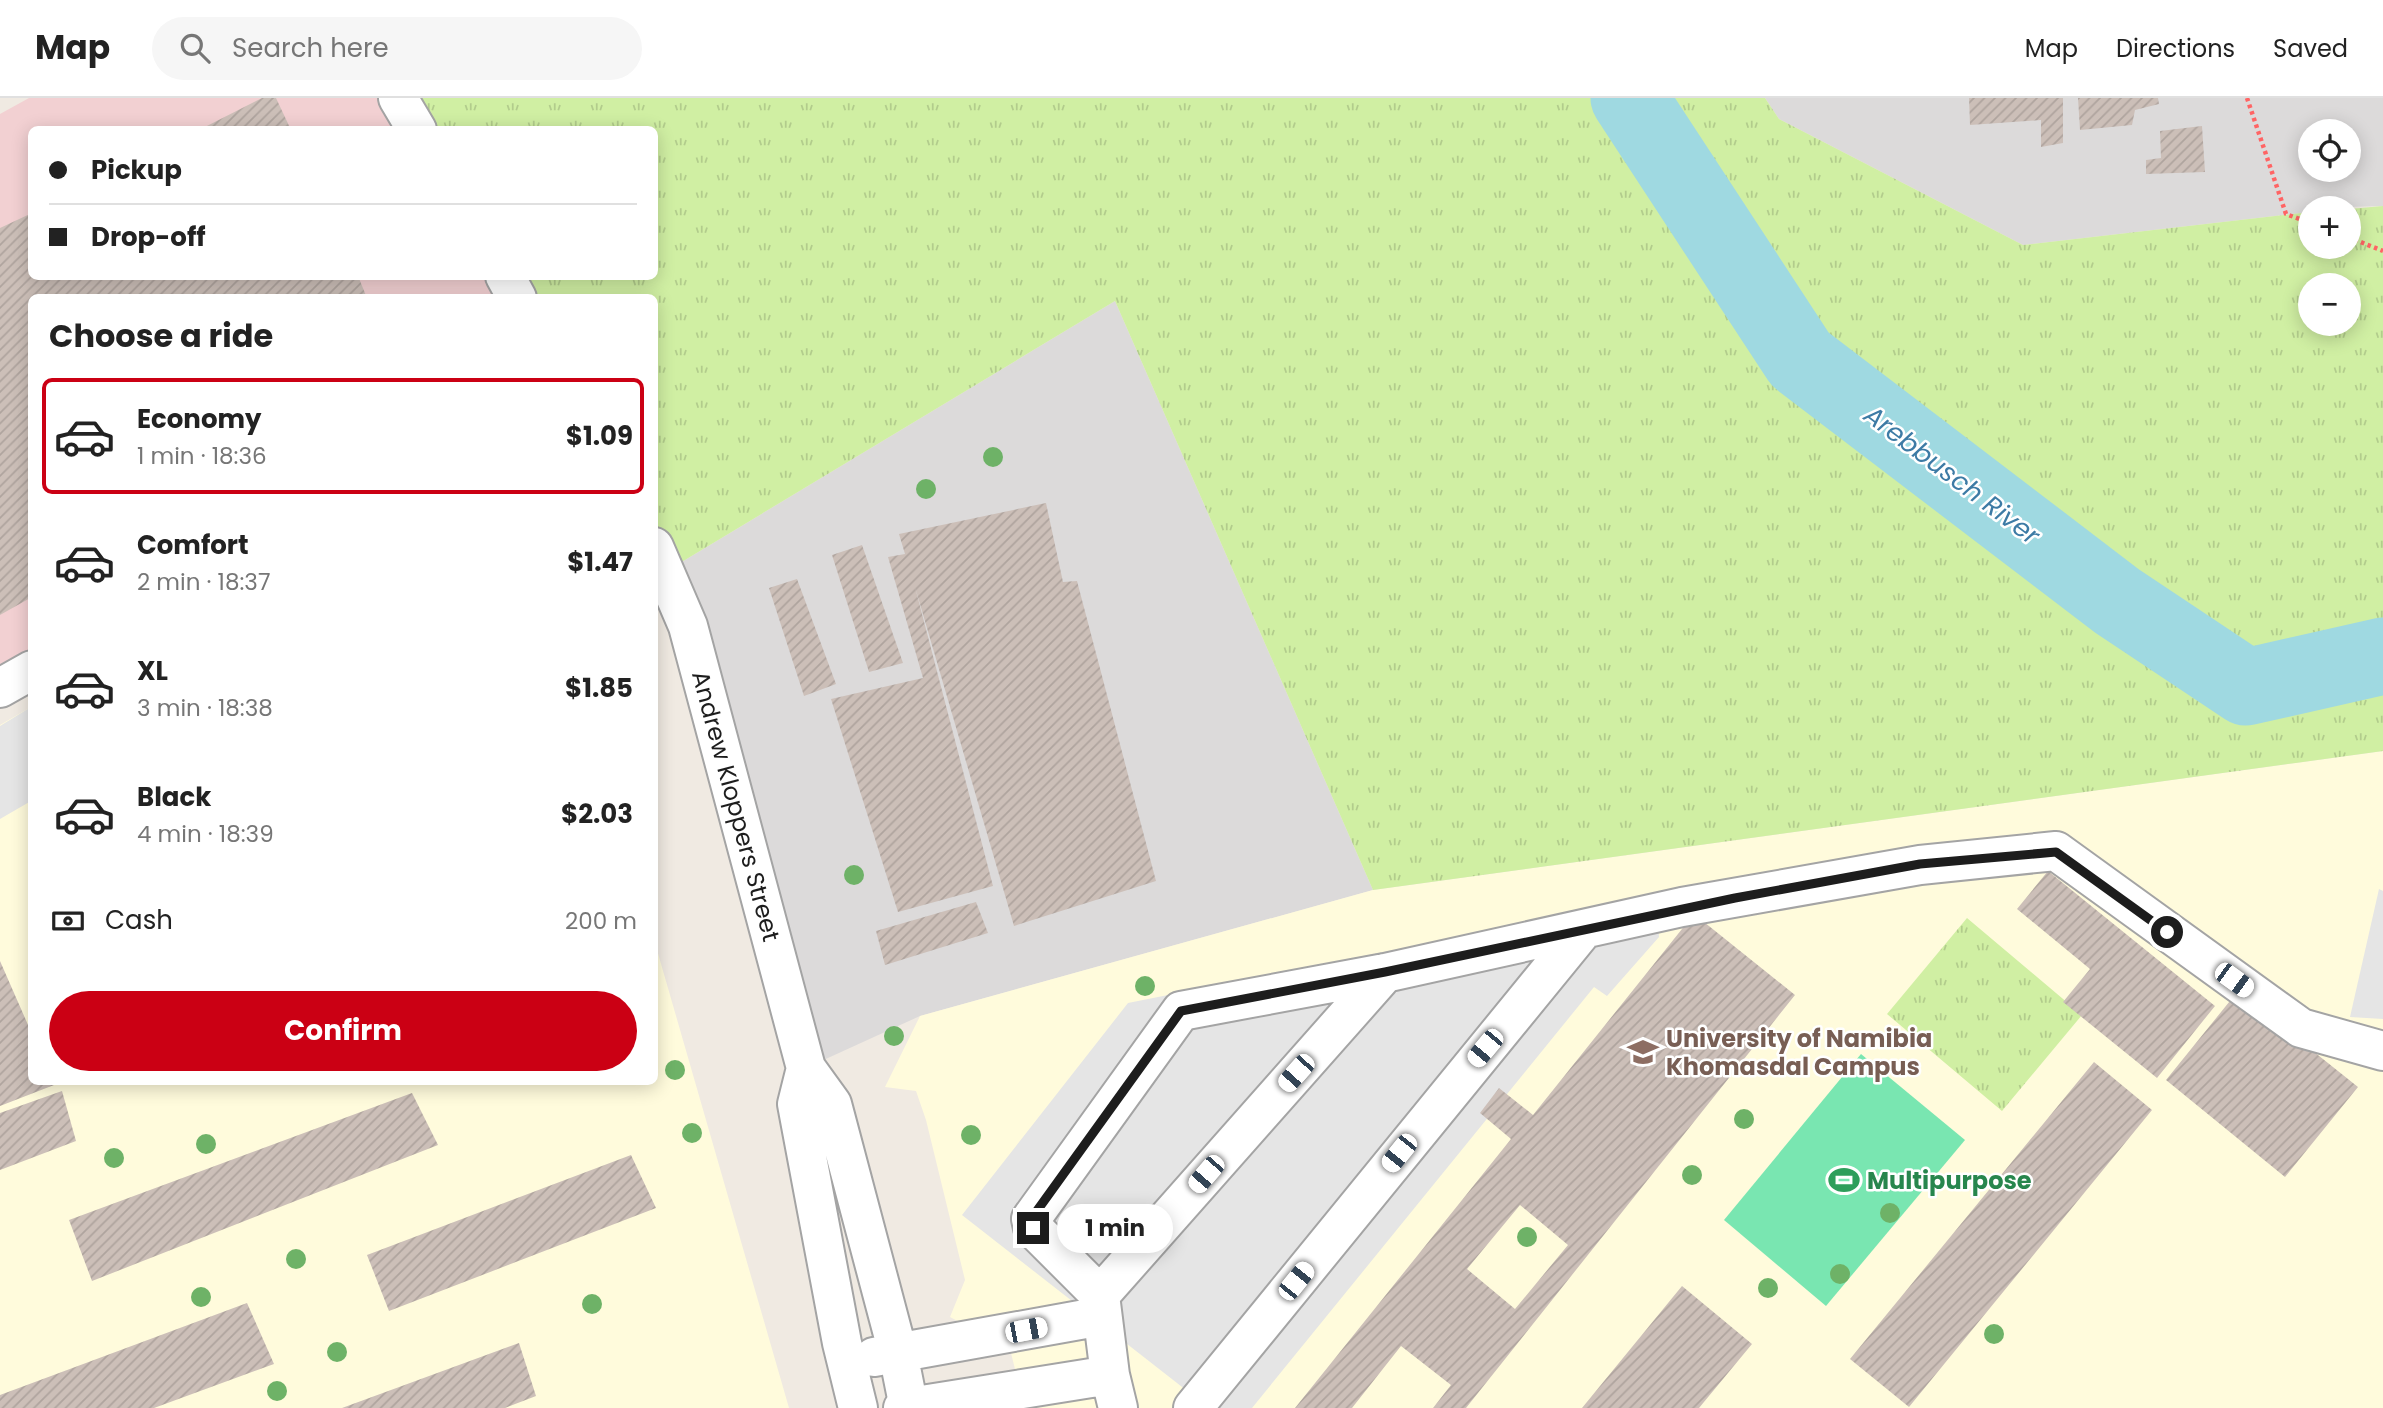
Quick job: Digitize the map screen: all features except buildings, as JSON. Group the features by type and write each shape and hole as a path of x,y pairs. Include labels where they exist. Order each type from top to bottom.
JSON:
{"street":[{"path":"398,98 415,126"},
{"name":"Andrew Kloppers Street","path":"658,556 688,626 806,1068 832,1104 898,1353 908,1408"},
{"path":"0,688 28,672"},
{"path":"903,1408 1114,1391 1101,1306 1033,1228 1031,1219 1181,1011 1385,972 1682,907 1920,864 2056,852 2301,1028 2383,1051"},
{"path":"1193,1408 1584,929"},
{"path":"848,1362 1101,1306 1385,972"},
{"name":"Andrew Kloppers Street","path":"806,1068 797,1104 858,1408"}],"path":[{"path":"2247,98 2287,214 2298,218"},
{"path":"2361,242 2383,251"}],"shaded area":[{"path":"29,98 404,98 420,126 28,126 28,280 508,280 517,294 28,294 28,672 0,688 0,114"},
{"path":"1765,98 2383,98 2383,206 2361,207 2361,196 2298,196 2298,213 2023,245 1779,119"},
{"path":"1115,301 1373,890 920,1016 806,1068 665,572"},
{"path":"28,709 28,1085 658,1085 658,953 789,1408 0,1408 0,725"},
{"path":"28,709 28,803 0,819 0,726"},
{"name":"University of Namibia Khomasdal Campus","path":"2383,751 2383,1408 1022,1408 1010,1349 950,1317 965,1280 926,1120 916,1091 885,1087 920,1016 1373,890"},
{"path":"2379,889 2383,891 2383,1019 2350,1017"},
{"path":"1656,898 1659,937 1607,996 1594,987 1252,1408 1209,1408 962,1215 1128,1003"}],"green space":[{"path":"404,98 1765,98 1779,119 2023,245 2298,213 2298,259 2361,259 2361,208 2383,206 2383,751 1373,890 1115,301 665,572 658,559 658,294 517,294 509,280 658,280 658,126 420,126"},
{"path":"1967,918 2082,1015 2002,1111 1887,1014"},
{"name":"Multipurpose","path":"1861,1054 1965,1140 1826,1306 1724,1220"}],"waterway":[{"name":"Arebbusch River","path":"1629,98 1800,359 2117,601 2246,687 2383,656"}],"place":[{"name":"University of Namibia Khomasdal Campus","path":"1643,1052"},
{"name":"Multipurpose","path":"1844,1180"}],"route":[{"path":"1033,1228 1031,1219 1181,1011 1385,972 1658,912 1920,864 2056,852 2167,932"}]}
